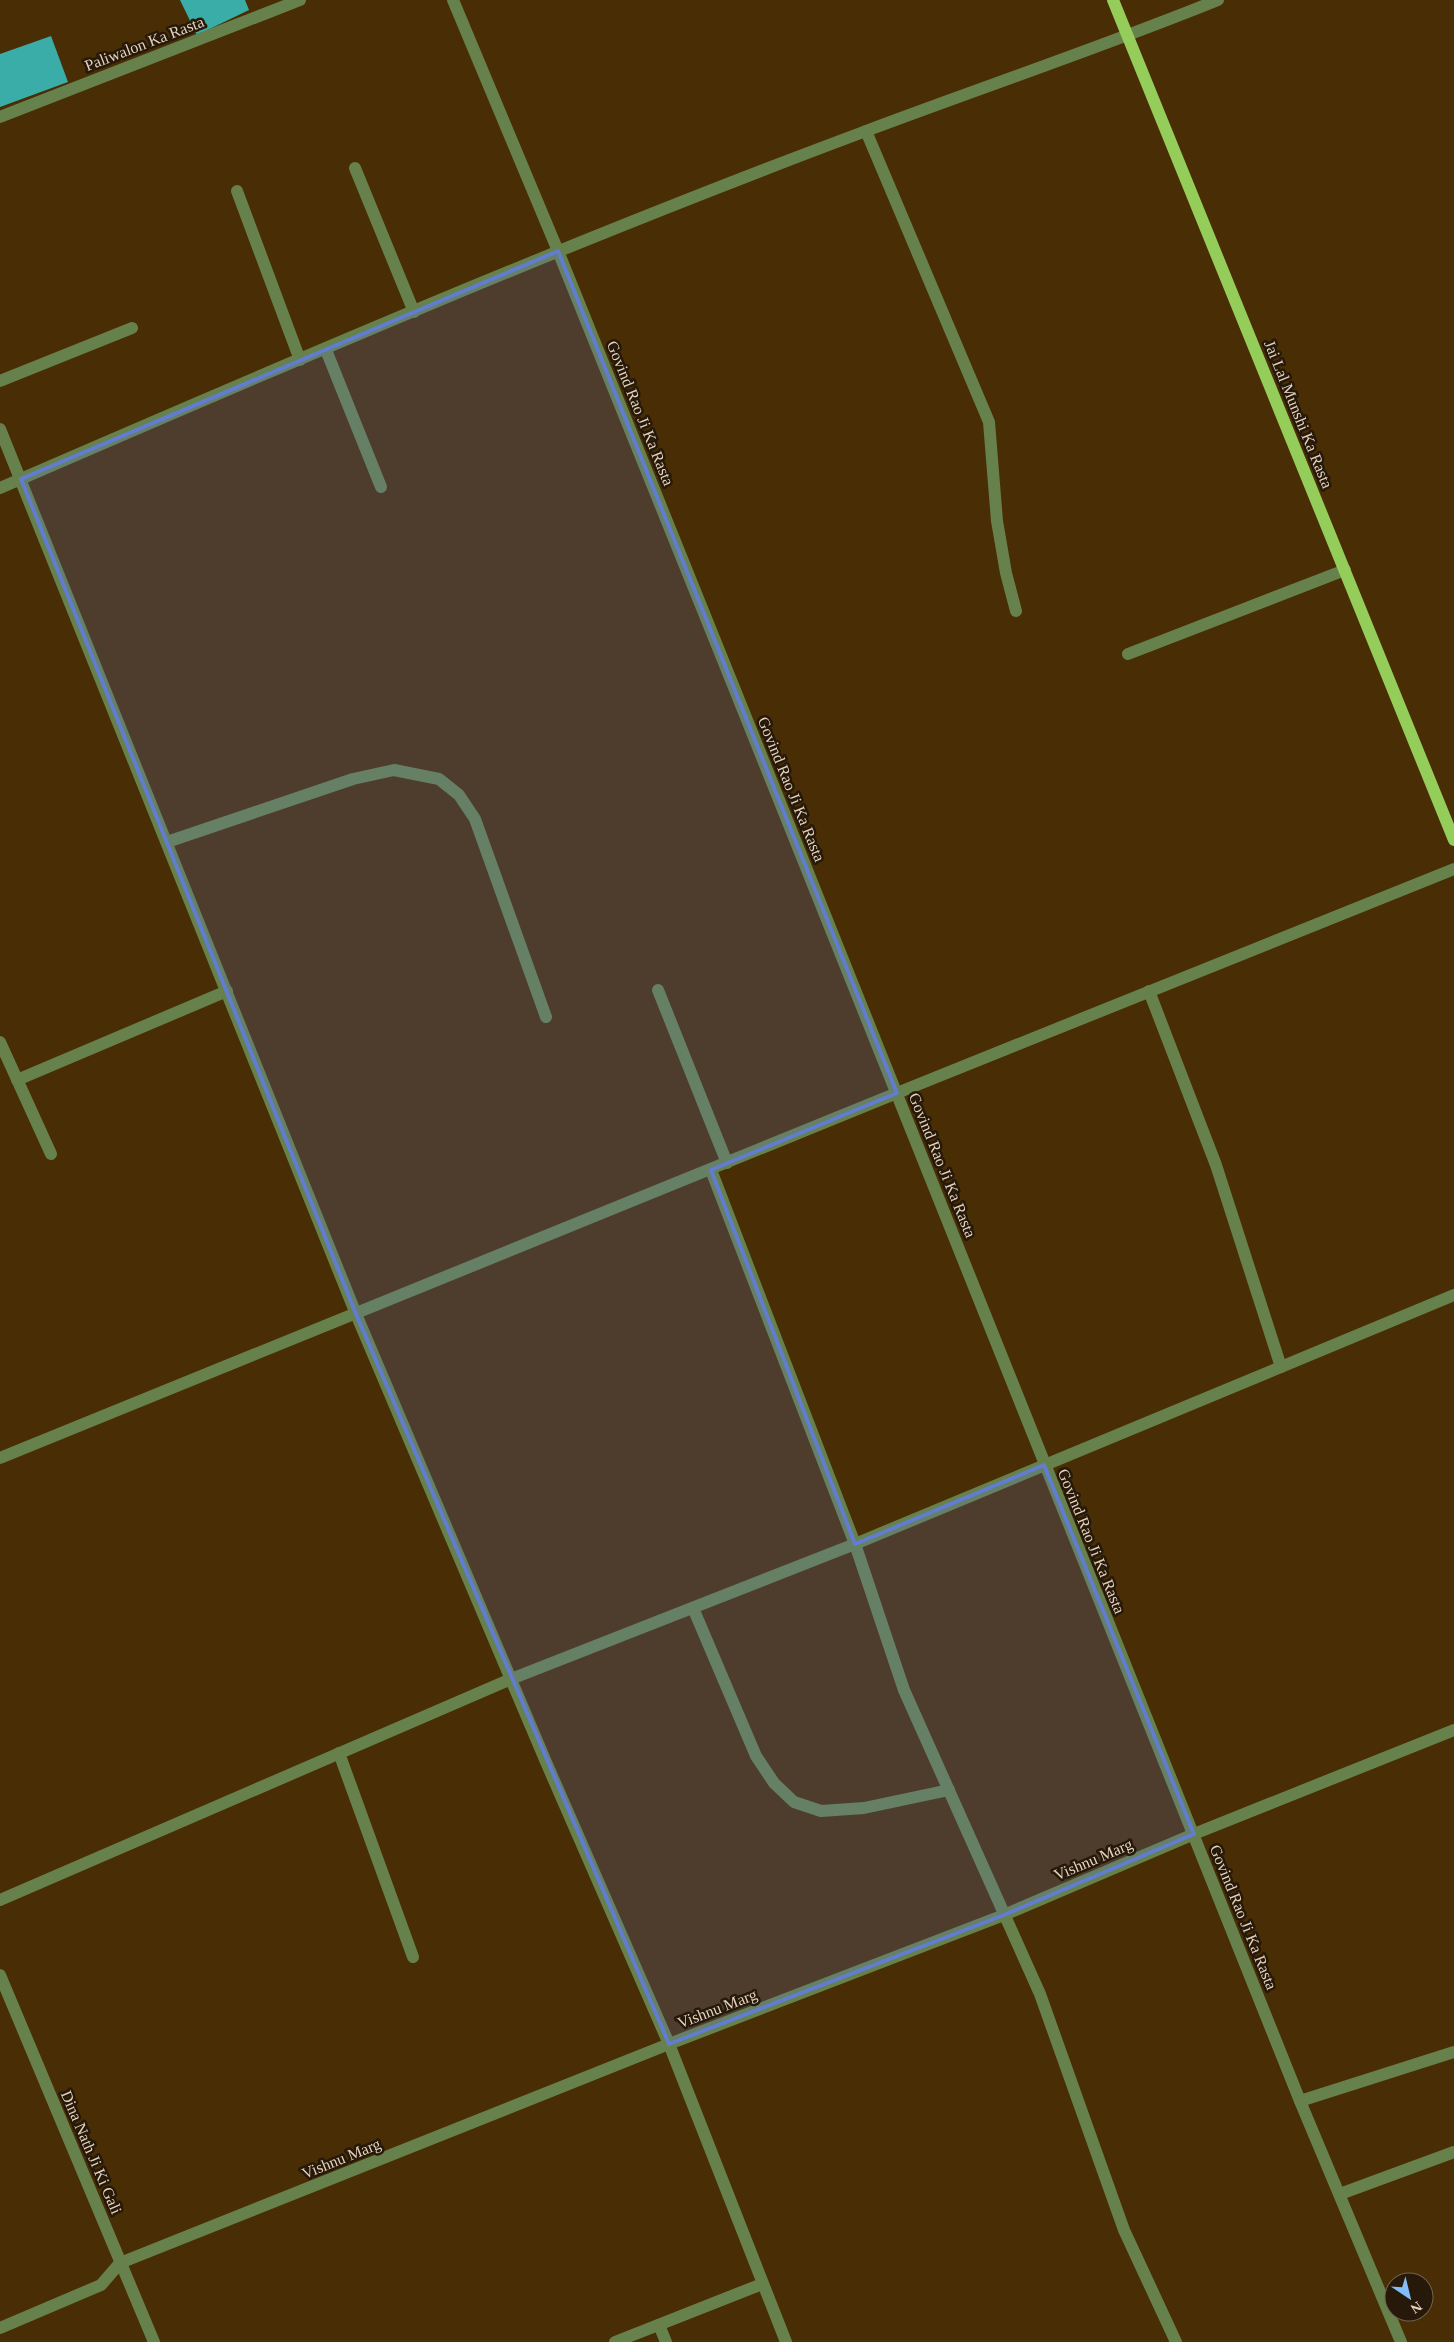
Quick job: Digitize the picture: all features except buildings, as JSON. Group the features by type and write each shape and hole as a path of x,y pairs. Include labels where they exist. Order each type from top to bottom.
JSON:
{"main road":[{"name":"Jai Lal Munshi Ka Rasta","path":"1113,0 1454,840"}],"street":[{"name":"Paliwalon Ka Rasta","path":"0,117 300,0"},
{"name":"Govind Rao Ji Ka Rasta","path":"453,0 558,251 1300,2101 1401,2342"},
{"path":"0,488 558,251 866,131 1129,36 1218,0"},
{"path":"866,131 989,422 997,521 1006,573 1016,611"},
{"path":"355,168 414,312"},
{"path":"237,191 300,360"},
{"path":"0,381 132,328"},
{"path":"326,350 380,486"},
{"path":"0,429 356,1314 669,2044 786,2342"},
{"path":"1128,654 1345,570"},
{"path":"167,842 353,779 394,770 439,779 459,795 475,819 546,1017"},
{"path":"0,1458 897,1093 1454,869"},
{"path":"658,990 727,1163"},
{"path":"17,1080 227,991"},
{"path":"1150,991 1216,1165 1281,1367"},
{"path":"0,1042 51,1154"},
{"path":"710,1170 855,1544 904,1690 1040,1994 1124,2230 1176,2342"},
{"path":"0,1900 511,1679 855,1544 1454,1295"},
{"path":"694,1608 756,1756 774,1783 794,1802 821,1811 864,1808 949,1790"},
{"name":"Vishnu Marg","path":"0,2328 100,2285 120,2263 669,2044 1004,1915 1194,1834 1454,1730"},
{"path":"339,1754 413,1957"},
{"name":"Dina Nath Ji Ki Gali","path":"0,1975 154,2342"},
{"path":"1300,2101 1454,2052"},
{"path":"1340,2194 1454,2152"},
{"path":"615,2342 762,2284"},
{"path":"659,2325 666,2342"}],"highlighted area":[{"path":"558,251 897,1093 711,1170 855,1544 1044,1465 1194,1834 1004,1915 669,2044 356,1314 21,479"}]}
